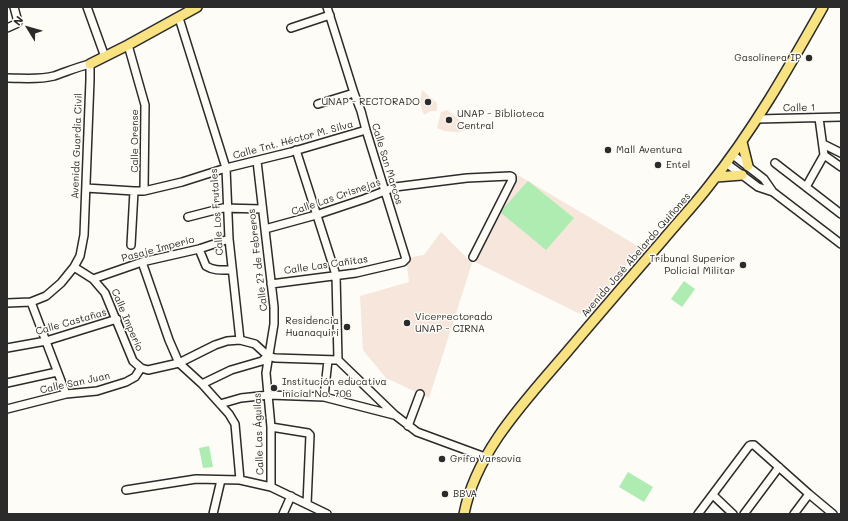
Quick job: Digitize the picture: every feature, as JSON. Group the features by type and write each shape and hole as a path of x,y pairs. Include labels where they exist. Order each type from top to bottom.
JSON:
{"main road":[{"path":"90,64 179,18 196,7"},
{"name":"Avenida José Abelardo Quiñones","path":"464,514 476,474 500,434 733,155 798,52 823,7"},
{"path":"742,142 748,166"},
{"path":"716,177 742,175"}],"street":[{"path":"7,28 18,22 14,7"},
{"path":"87,7 105,57"},
{"name":"Calle San Marcos","path":"327,7 361,111 406,258"},
{"path":"291,28 330,15"},
{"name":"Calle Los Frutales","path":"179,18 226,168 231,270 240,340"},
{"name":"Calle Orense","path":"128,45 145,105 144,191"},
{"path":"7,78 42,78 54,76 80,66 90,64"},
{"name":"Avenida Guardia Civil","path":"7,303 31,302 46,296 61,284 74,267 80,256 86,188 90,64"},
{"path":"318,104 354,93"},
{"name":"Calle 1","path":"757,119 841,117"},
{"path":"806,187 824,155 819,118"},
{"name":"Calle Tnt. Héctor M. Silva","path":"86,188 144,191 182,182 226,168 366,130"},
{"path":"823,144 841,153"},
{"path":"296,150 336,275 338,360"},
{"path":"733,155 764,179 773,192 841,244"},
{"path":"824,155 841,167"},
{"name":"Calle 27 de Febreros","path":"257,160 274,307 272,343 268,356"},
{"path":"726,163 758,187 773,192"},
{"path":"775,163 841,214"},
{"name":"Calle Las Crisnejas","path":"265,229 316,215 395,187 467,178 510,176 512,180 473,257"},
{"path":"130,245 134,191"},
{"path":"188,217 227,208 262,209"},
{"name":"Pasaje Imperio","path":"93,279 142,262 199,249 229,239"},
{"path":"199,249 206,266 215,270 231,270"},
{"name":"Calle Las Cañitas","path":"271,284 356,273 405,261 406,258"},
{"path":"142,262 169,340 179,363 202,384 236,424 240,480"},
{"name":"Calle Imperio","path":"74,267 93,279 105,293 133,361 141,368"},
{"path":"31,302 66,394"},
{"name":"Calle Castañas","path":"7,348 46,341 117,319"},
{"path":"141,368 148,370 179,363 215,345 227,341 240,340 255,344 268,356 275,358 338,360 395,415 417,432 485,457"},
{"path":"202,384 231,370 262,361 268,356"},
{"name":"Calle Las Águilas","path":"268,356 266,373 271,427 271,487"},
{"path":"324,397 328,360"},
{"name":"Calle San Juan","path":"7,409 66,394 97,391 126,382 135,377 141,368"},
{"path":"7,383 58,372"},
{"path":"408,426 420,394"},
{"path":"220,404 241,398 269,395 324,397 395,415"},
{"path":"271,427 308,433 310,435 307,504"},
{"path":"698,514 749,446 754,445 833,514"},
{"path":"744,514 779,468"},
{"path":"126,490 196,479 240,480 271,487 327,514"},
{"path":"213,514 222,480"},
{"path":"794,514 809,494"},
{"path":"713,495 733,514"},
{"path":"283,514 291,496"}],"shaded area":[{"name":"UNAP - RECTORADO","path":"422,90 437,103 437,111 431,111 424,115 420,101"},
{"name":"UNAP - Biblioteca Central","path":"447,110 470,128 460,132 455,132 444,131 437,128 441,112"},
{"path":"518,175 641,248 590,309 586,308 580,314 473,261"},
{"name":"Vicerrectorado UNAP - CIRNA","path":"441,232 472,263 429,398 386,378 363,350 360,296 409,282 406,258 424,255"}],"green space":[{"path":"528,181 574,218 546,250 500,212"},
{"path":"684,281 695,289 682,307 671,299"},
{"path":"209,446 213,467 203,468 199,448"},
{"path":"628,472 653,487 644,502 619,487"}],"place":[{"name":"Gasolinera IP","path":"809,58"},
{"name":"UNAP - RECTORADO","path":"428,102"},
{"name":"UNAP - Biblioteca Central","path":"449,120"},
{"name":"Mall Aventura","path":"608,150"},
{"name":"Entel","path":"658,165"},
{"name":"Tribunal Superior Policial Militar","path":"743,265"},
{"name":"Vicerrectorado UNAP - CIRNA","path":"407,323"},
{"name":"Residencia Huanaquiri","path":"347,327"},
{"name":"Institución educativa inicial No. 706","path":"274,388"},
{"name":"Grifo Varsovia","path":"442,459"},
{"name":"BBVA","path":"445,494"}]}
